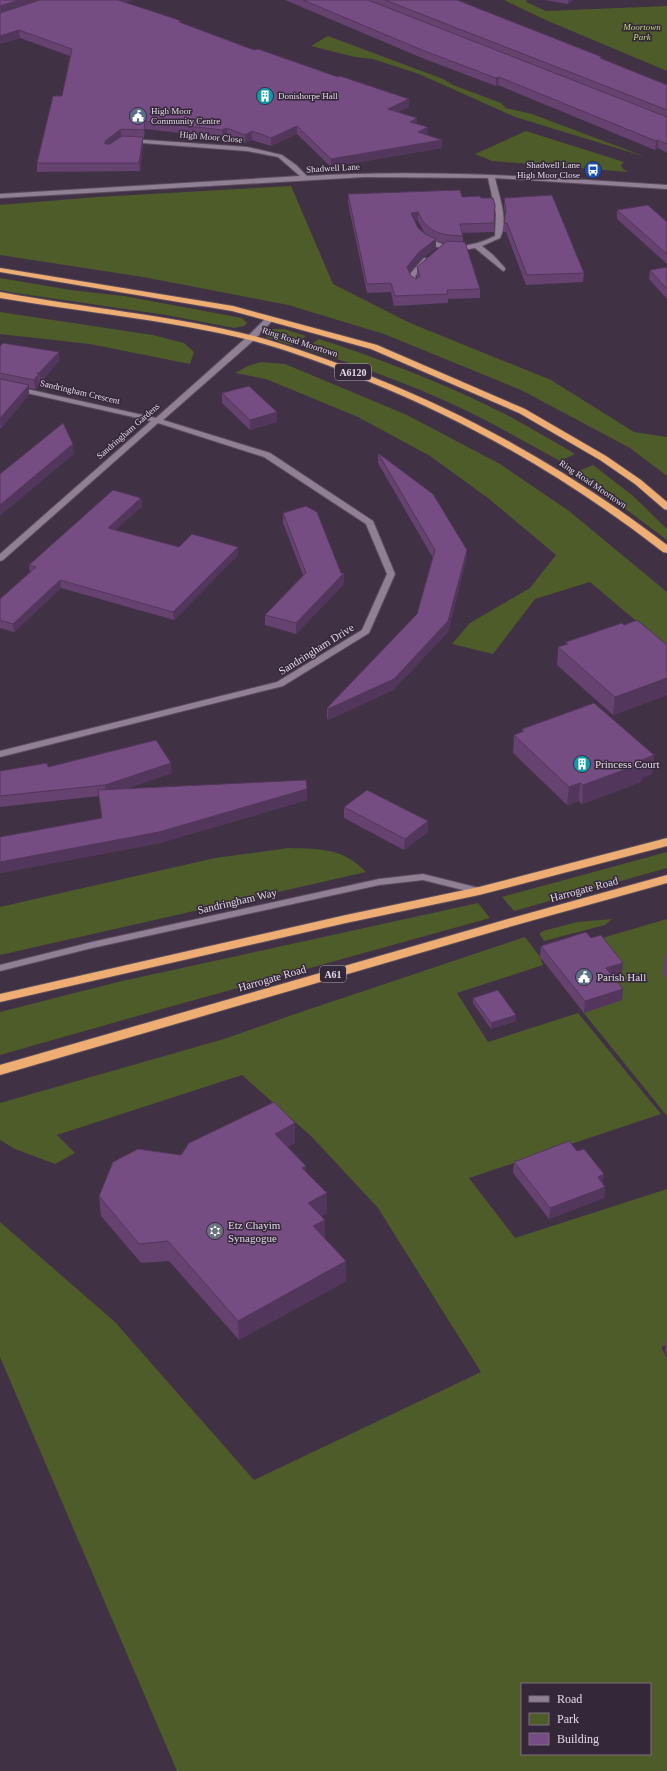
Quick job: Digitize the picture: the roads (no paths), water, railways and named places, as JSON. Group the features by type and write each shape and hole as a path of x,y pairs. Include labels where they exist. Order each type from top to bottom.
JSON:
{"highway":[{"name":"Ring Road Moortown","path":"0,270 234,309 374,347 522,411 609,462 638,482 667,507"},
{"name":"Ring Road Moortown","path":"0,295 185,324 251,338 306,354 387,385 471,423 561,474 651,537 667,550"},
{"path":"0,998 338,921 479,891 667,842"},
{"name":"Harrogate Road","path":"0,1070 505,924 667,879"}],"street":[{"name":"High Moor Close","path":"124,141 163,142 247,149 280,156 294,166 306,178"},
{"name":"Shadwell Lane","path":"0,196 121,191 366,175 491,176 667,187"},
{"path":"415,284 411,276 418,268 439,251 486,245 498,237 501,228 500,218 491,176"},
{"path":"420,234 439,251"},
{"path":"477,246 491,256 504,269"},
{"name":"Sandringham Gardens","path":"0,558 251,338 270,319"},
{"name":"Sandringham Crescent","path":"0,385 156,420"},
{"name":"Sandringham Drive","path":"0,754 280,684 366,631 391,574 370,523 267,455 156,420"},
{"name":"Sandringham Way","path":"0,968 92,945 379,882 423,877 479,891"}],"place":[{"name":"Donishorpe Hall","path":"265,96"},
{"name":"High Moor Community Centre","path":"138,116"},
{"name":"Shadwell Lane High Moor Close","path":"593,170"},
{"name":"Princess Court","path":"582,764"},
{"name":"Parish Hall","path":"584,977"},
{"name":"Etz Chayim Synagogue","path":"215,1231"}],"park label":[{"name":"Moortown Park","path":"642,32"}]}
